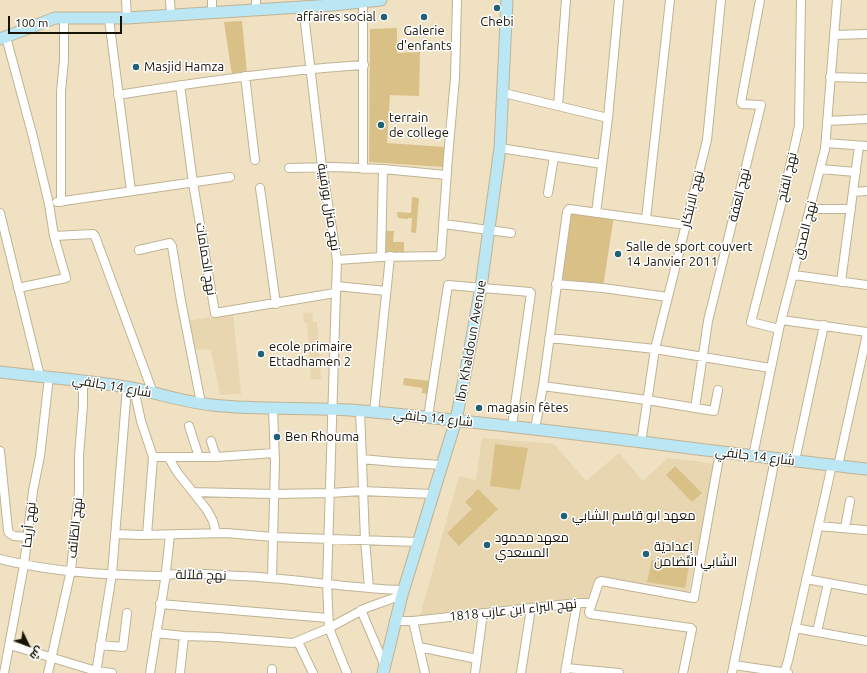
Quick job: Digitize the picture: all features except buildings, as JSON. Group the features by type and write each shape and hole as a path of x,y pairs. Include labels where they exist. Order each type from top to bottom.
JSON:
{"street":[{"path":"126,0 128,18"},
{"path":"170,0 172,15"},
{"path":"212,0 212,12"},
{"path":"18,288 66,278 54,236 49,204 33,137 3,38 52,18 128,18 212,12 256,5 362,2 381,0"},
{"path":"337,260 390,256 441,256 447,158 455,78 457,0"},
{"name":"Ibn Khaldoun Avenue","path":"384,670 394,621 417,542 456,420 481,287 500,148 504,93 507,0"},
{"path":"558,106 566,0"},
{"path":"596,213 608,118 619,0"},
{"path":"646,219 670,0"},
{"name":"نهج الابتكار","path":"641,443 655,350 707,140 721,0"},
{"name":"نهج العفة","path":"695,408 708,322 761,105 742,104 741,102 760,0"},
{"name":"نهج الفتح","path":"779,329 751,322 783,197 799,126 801,0"},
{"name":"نهج الصدق","path":"753,456 779,329 794,275 826,143 837,0"},
{"path":"362,2 364,65 363,169"},
{"name":"نهج منزل بورقيبة","path":"299,4 310,68 322,167 337,260 327,584 329,628 348,673"},
{"path":"61,202 61,92 64,60 64,18"},
{"path":"109,19 131,191"},
{"path":"834,35 867,34"},
{"path":"118,95 180,85 310,68 364,65"},
{"path":"245,76 255,160"},
{"path":"830,77 867,78"},
{"name":"نهج الحمامات","path":"180,85 193,183 215,312 276,304 336,290 386,291"},
{"path":"504,93 608,118"},
{"path":"827,121 867,119"},
{"path":"826,143 863,146 856,172 841,282"},
{"path":"500,148 602,164"},
{"path":"548,193 554,157"},
{"path":"289,168 322,167 383,169 446,175"},
{"path":"381,257 383,169"},
{"path":"820,169 856,172"},
{"path":"49,204 230,177"},
{"path":"260,188 276,304"},
{"path":"853,192 867,191"},
{"path":"535,429 566,212 569,209 686,225"},
{"path":"810,209 851,209"},
{"name":"نهج أريحا","path":"0,213 18,288 45,377 40,456 33,491 24,565 4,673"},
{"path":"444,224 511,232"},
{"path":"54,236 93,234 95,236 153,393"},
{"path":"139,250 170,243 172,244 201,403"},
{"path":"374,412 390,256"},
{"path":"794,275 867,285"},
{"path":"428,417 447,286 449,284 481,287 531,293 512,426"},
{"path":"556,284 603,288 668,297"},
{"path":"775,459 733,669 785,673 818,526 835,465 867,333 824,325 782,320"},
{"path":"795,461 824,325"},
{"path":"549,339 655,350 770,368"},
{"name":"شارع 14 جانفي","path":"0,372 83,380 131,388 201,403 231,407 360,410 512,426 641,443 867,469"},
{"name":"نهج الطّائف","path":"48,673 71,570 79,492 79,456 83,405 83,380"},
{"path":"542,386 715,411 718,390"},
{"path":"131,388 153,457 147,535"},
{"path":"96,672 112,574 131,388"},
{"path":"272,578 274,453 273,409"},
{"path":"360,410 362,491 369,588"},
{"path":"189,426 199,457"},
{"path":"211,441 216,457"},
{"path":"0,451 8,530 9,533 14,536 28,537"},
{"path":"592,603 596,589 601,581 694,598 720,452"},
{"path":"153,457 216,457 274,453"},
{"path":"169,458 177,472 210,515 216,533"},
{"path":"362,459 442,465"},
{"path":"193,492 273,494 362,491 432,494"},
{"path":"845,528 850,502"},
{"path":"818,526 865,530"},
{"path":"115,534 170,535 216,533 273,537 417,542"},
{"path":"150,673 170,535"},
{"name":"نهج قلاّلة","path":"0,560 24,565 112,574 199,574 272,578 403,593"},
{"path":"806,579 867,590"},
{"path":"817,632 828,583"},
{"path":"156,633 292,643 298,642 329,628 361,610 403,593"},
{"path":"577,603 565,670 619,673"},
{"name":"نهج البراء ابن عازب 1818","path":"394,621 413,621 577,603 592,603 589,612 590,614 691,628 683,673"},
{"path":"160,604 328,618"},
{"path":"521,673 531,608"},
{"path":"361,610 384,670"},
{"path":"100,645 123,647 127,613"},
{"path":"475,673 484,613"},
{"path":"413,621 425,673"},
{"path":"795,628 867,641"},
{"path":"180,673 184,636"},
{"path":"298,642 313,673"},
{"path":"10,645 96,672 112,673"},
{"path":"419,647 477,659"}],"shaded area":[{"path":"242,21 247,73 232,75 224,22"},
{"path":"397,28 397,53 420,52 419,96 390,95 387,143 445,147 443,167 369,162 370,29"},
{"path":"412,197 419,198 416,233 411,232 412,218 398,218 397,212 411,213"},
{"path":"568,212 614,216 603,287 558,280"},
{"path":"385,231 394,231 393,242 404,242 404,252 384,252"},
{"path":"312,312 313,322 317,322 321,379 311,379 307,323 304,323 303,313"},
{"path":"233,314 241,394 220,395 211,350 192,349 186,321"},
{"path":"404,378 431,381 429,394 422,393 422,388 403,385"},
{"path":"482,438 554,444 586,481 619,453 643,481 668,458 716,464 687,599 593,583 587,601 420,616 459,476 476,480"},
{"path":"495,444 528,448 520,490 490,486"},
{"path":"675,466 702,493 692,502 666,475"},
{"path":"478,489 498,509 459,546 447,533 472,509 465,502"},
{"path":"652,560 689,566 685,588 647,582"}],"place":[{"name":"Chebi","path":"497,8"},
{"name":"affaires social","path":"384,17"},
{"name":"Galerie d'enfants","path":"424,17"},
{"name":"Masjid Hamza","path":"136,67"},
{"name":"terrain de college","path":"381,125"},
{"name":"Salle de sport couvert 14 Janvier 2011","path":"618,254"},
{"name":"ecole primaire Ettadhamen 2","path":"261,354"},
{"name":"magasin fêtes","path":"479,408"},
{"name":"Ben Rhouma","path":"277,437"},
{"name":"معهد ابو قاسم الشابي","path":"564,516"},
{"name":"معهد محمود المسعدي","path":"487,545"},
{"name":"إعداديّة الشّابي التّضامن","path":"646,554"}]}
